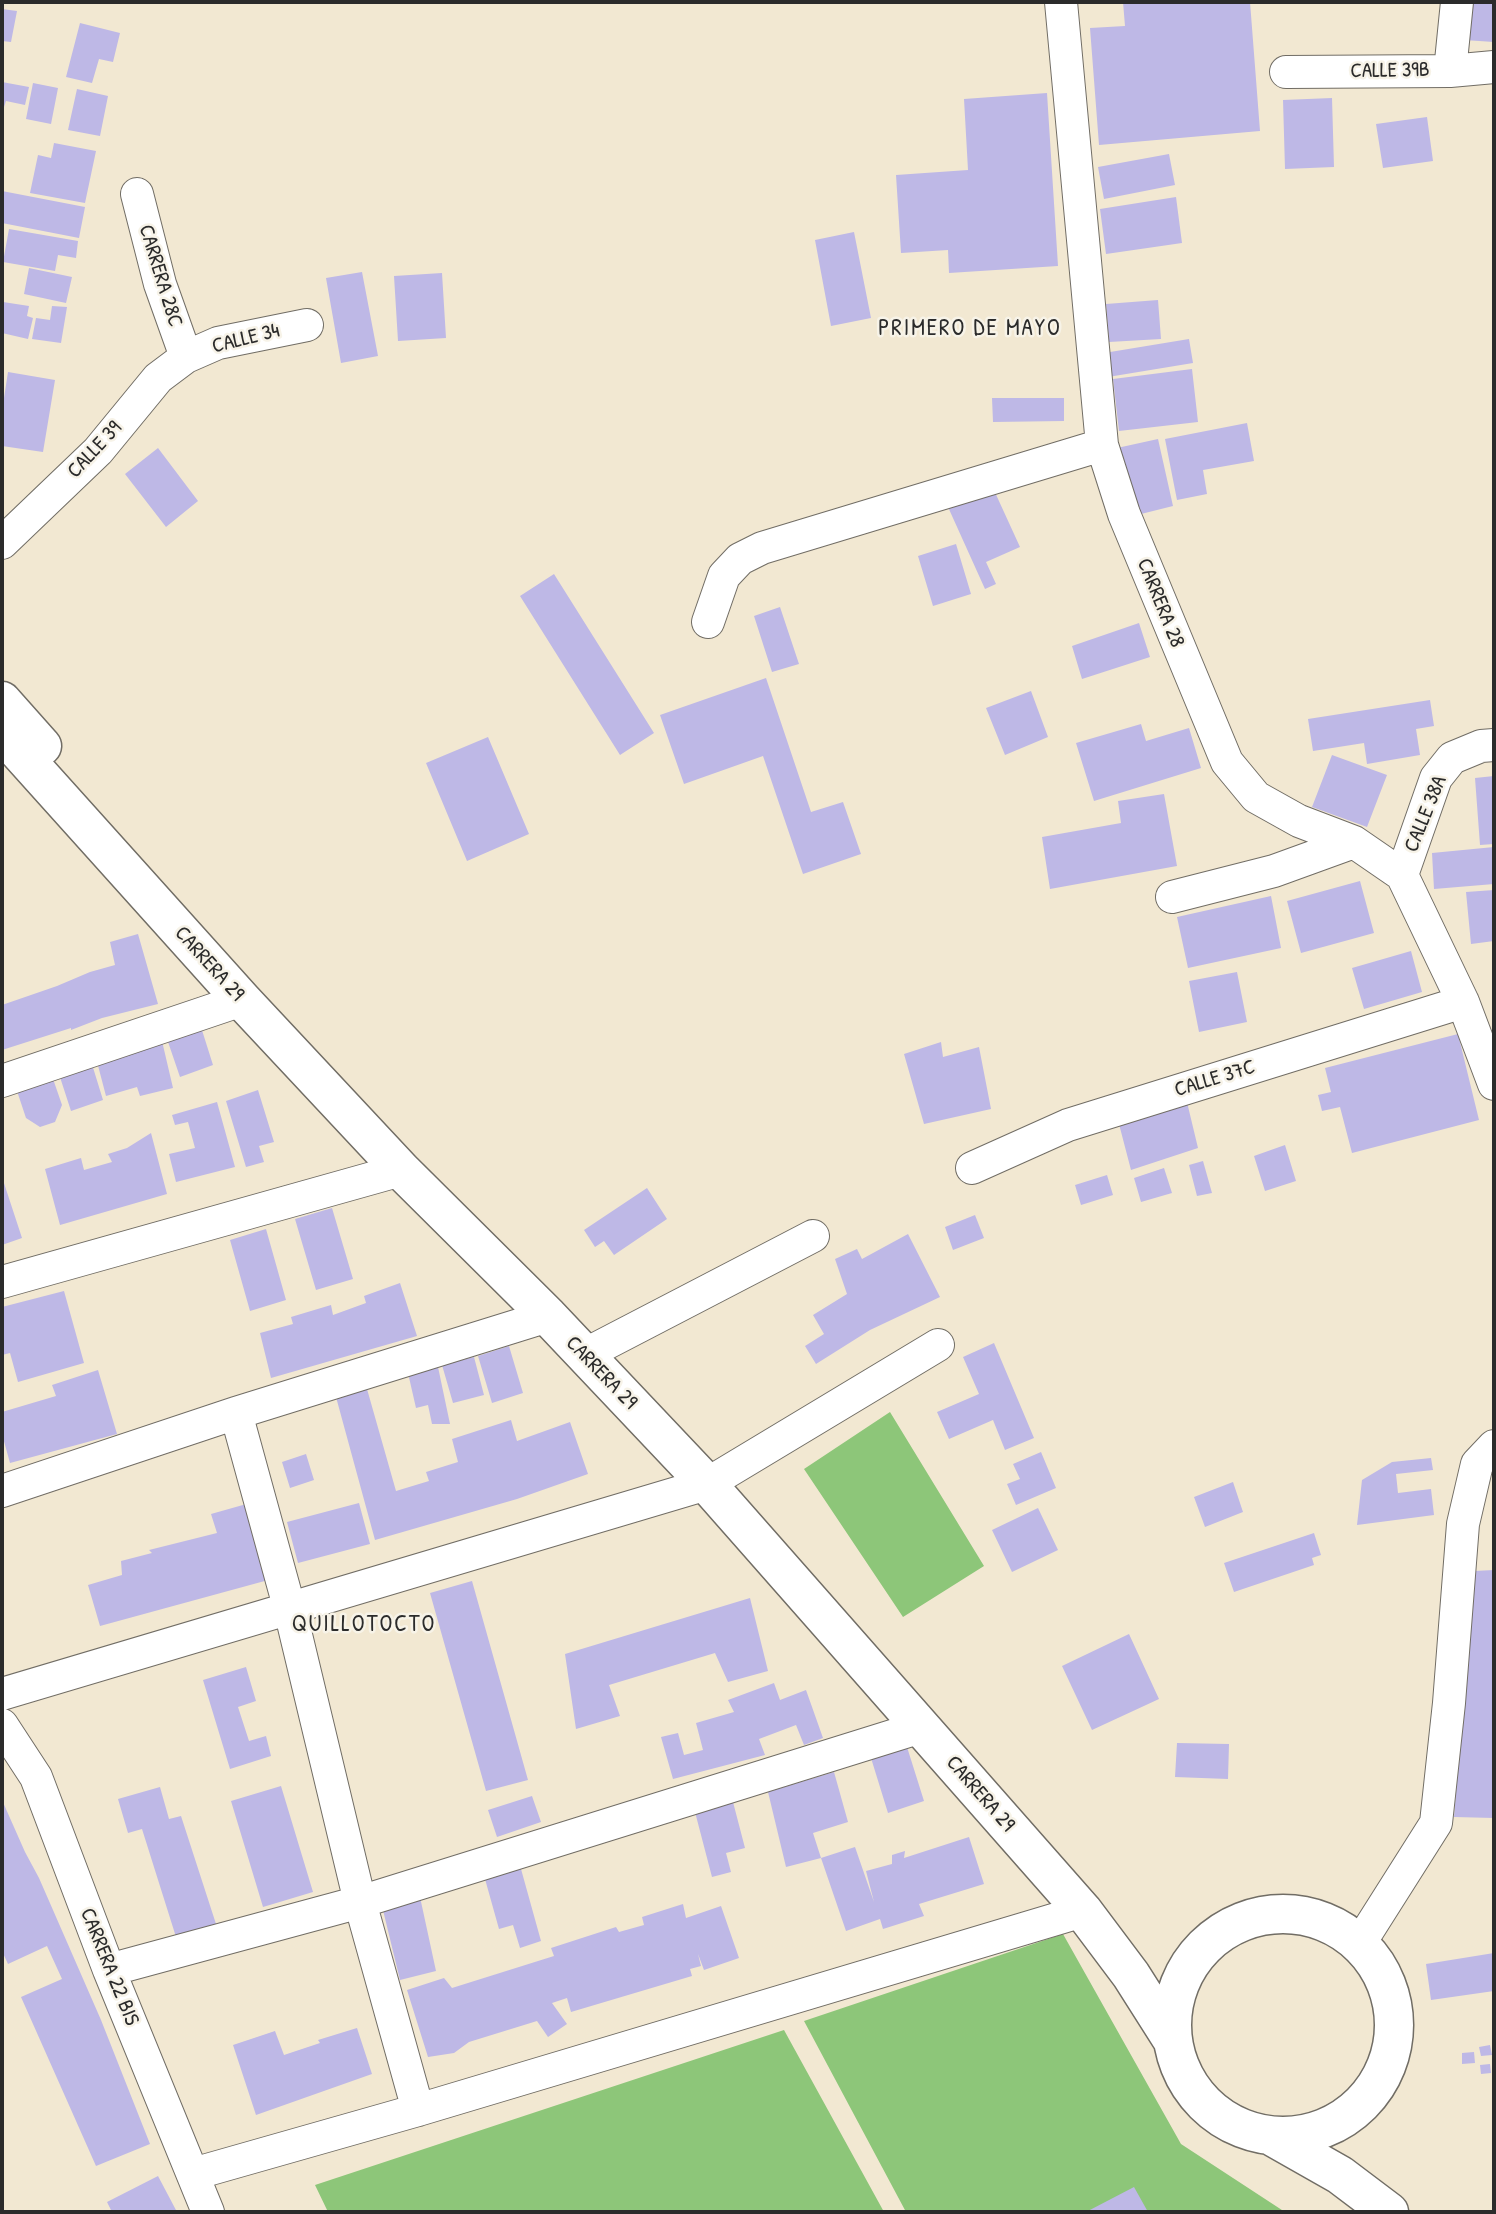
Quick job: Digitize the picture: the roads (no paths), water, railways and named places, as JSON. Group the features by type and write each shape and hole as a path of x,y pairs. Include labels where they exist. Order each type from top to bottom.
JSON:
{"street":[{"name":"CARRERA 28","path":"1061,2 1102,445 1124,514 1227,762 1256,797 1299,821 1354,842 1402,875 1463,1002 1494,1082"},
{"path":"1450,71 1457,2"},
{"name":"CALLE 39B","path":"1286,72 1450,71 1494,67"},
{"name":"CARRERA 28C","path":"137,194 160,284 186,357"},
{"name":"CALLE 34","path":"186,357 218,344 307,325"},
{"name":"CALLE 39","path":"2,543 98,451 158,378 186,357"},
{"path":"708,622 724,576 740,559 762,548 1102,445"},
{"name":"CARRERA 29","path":"2,701 252,986 559,1305 593,1350 1097,1900 1139,1958 1174,1999"},
{"name":"CARRERA 29","path":"2,733 242,1000 401,1170 548,1316 593,1350"},
{"name":"CALLE 38A","path":"1402,875 1436,778 1452,758 1481,746 1494,745"},
{"path":"1172,897 1274,871 1354,842"},
{"path":"2,1081 242,1000"},
{"name":"CALLE 37C","path":"972,1168 1068,1125 1463,1002"},
{"path":"2,1282 401,1170"},
{"path":"593,1350 813,1236"},
{"path":"2,1491 236,1413 548,1316"},
{"path":"2,1694 714,1481 937,1345"},
{"path":"236,1413 290,1610 360,1902 418,2110"},
{"path":"1360,1943 1436,1823 1450,1703 1463,1524 1477,1464 1494,1446"},
{"name":"CARRERA 29","path":"714,1481 921,1727 1083,1911 1131,1975 1171,2038"},
{"name":"CARRERA 22 BIS","path":"2,1726 36,1777 109,1970 208,2212"},
{"path":"109,1970 360,1902 921,1727"},
{"path":"193,2174 418,2110 1083,1911"},
{"path":"1273,2137 1312,2134 1347,2116 1375,2089 1392,2053 1395,2013 1384,1974 1360,1943 1328,1922 1290,1913 1251,1918 1216,1935 1190,1963 1174,1999 1171,2038 1181,2075 1204,2106 1236,2127 1273,2137 1340,2175 1389,2212"}],"district":[{"name":"PRIMERO DE MAYO","path":"970,329"},
{"name":"QUILLOTOCTO","path":"364,1625"}]}
